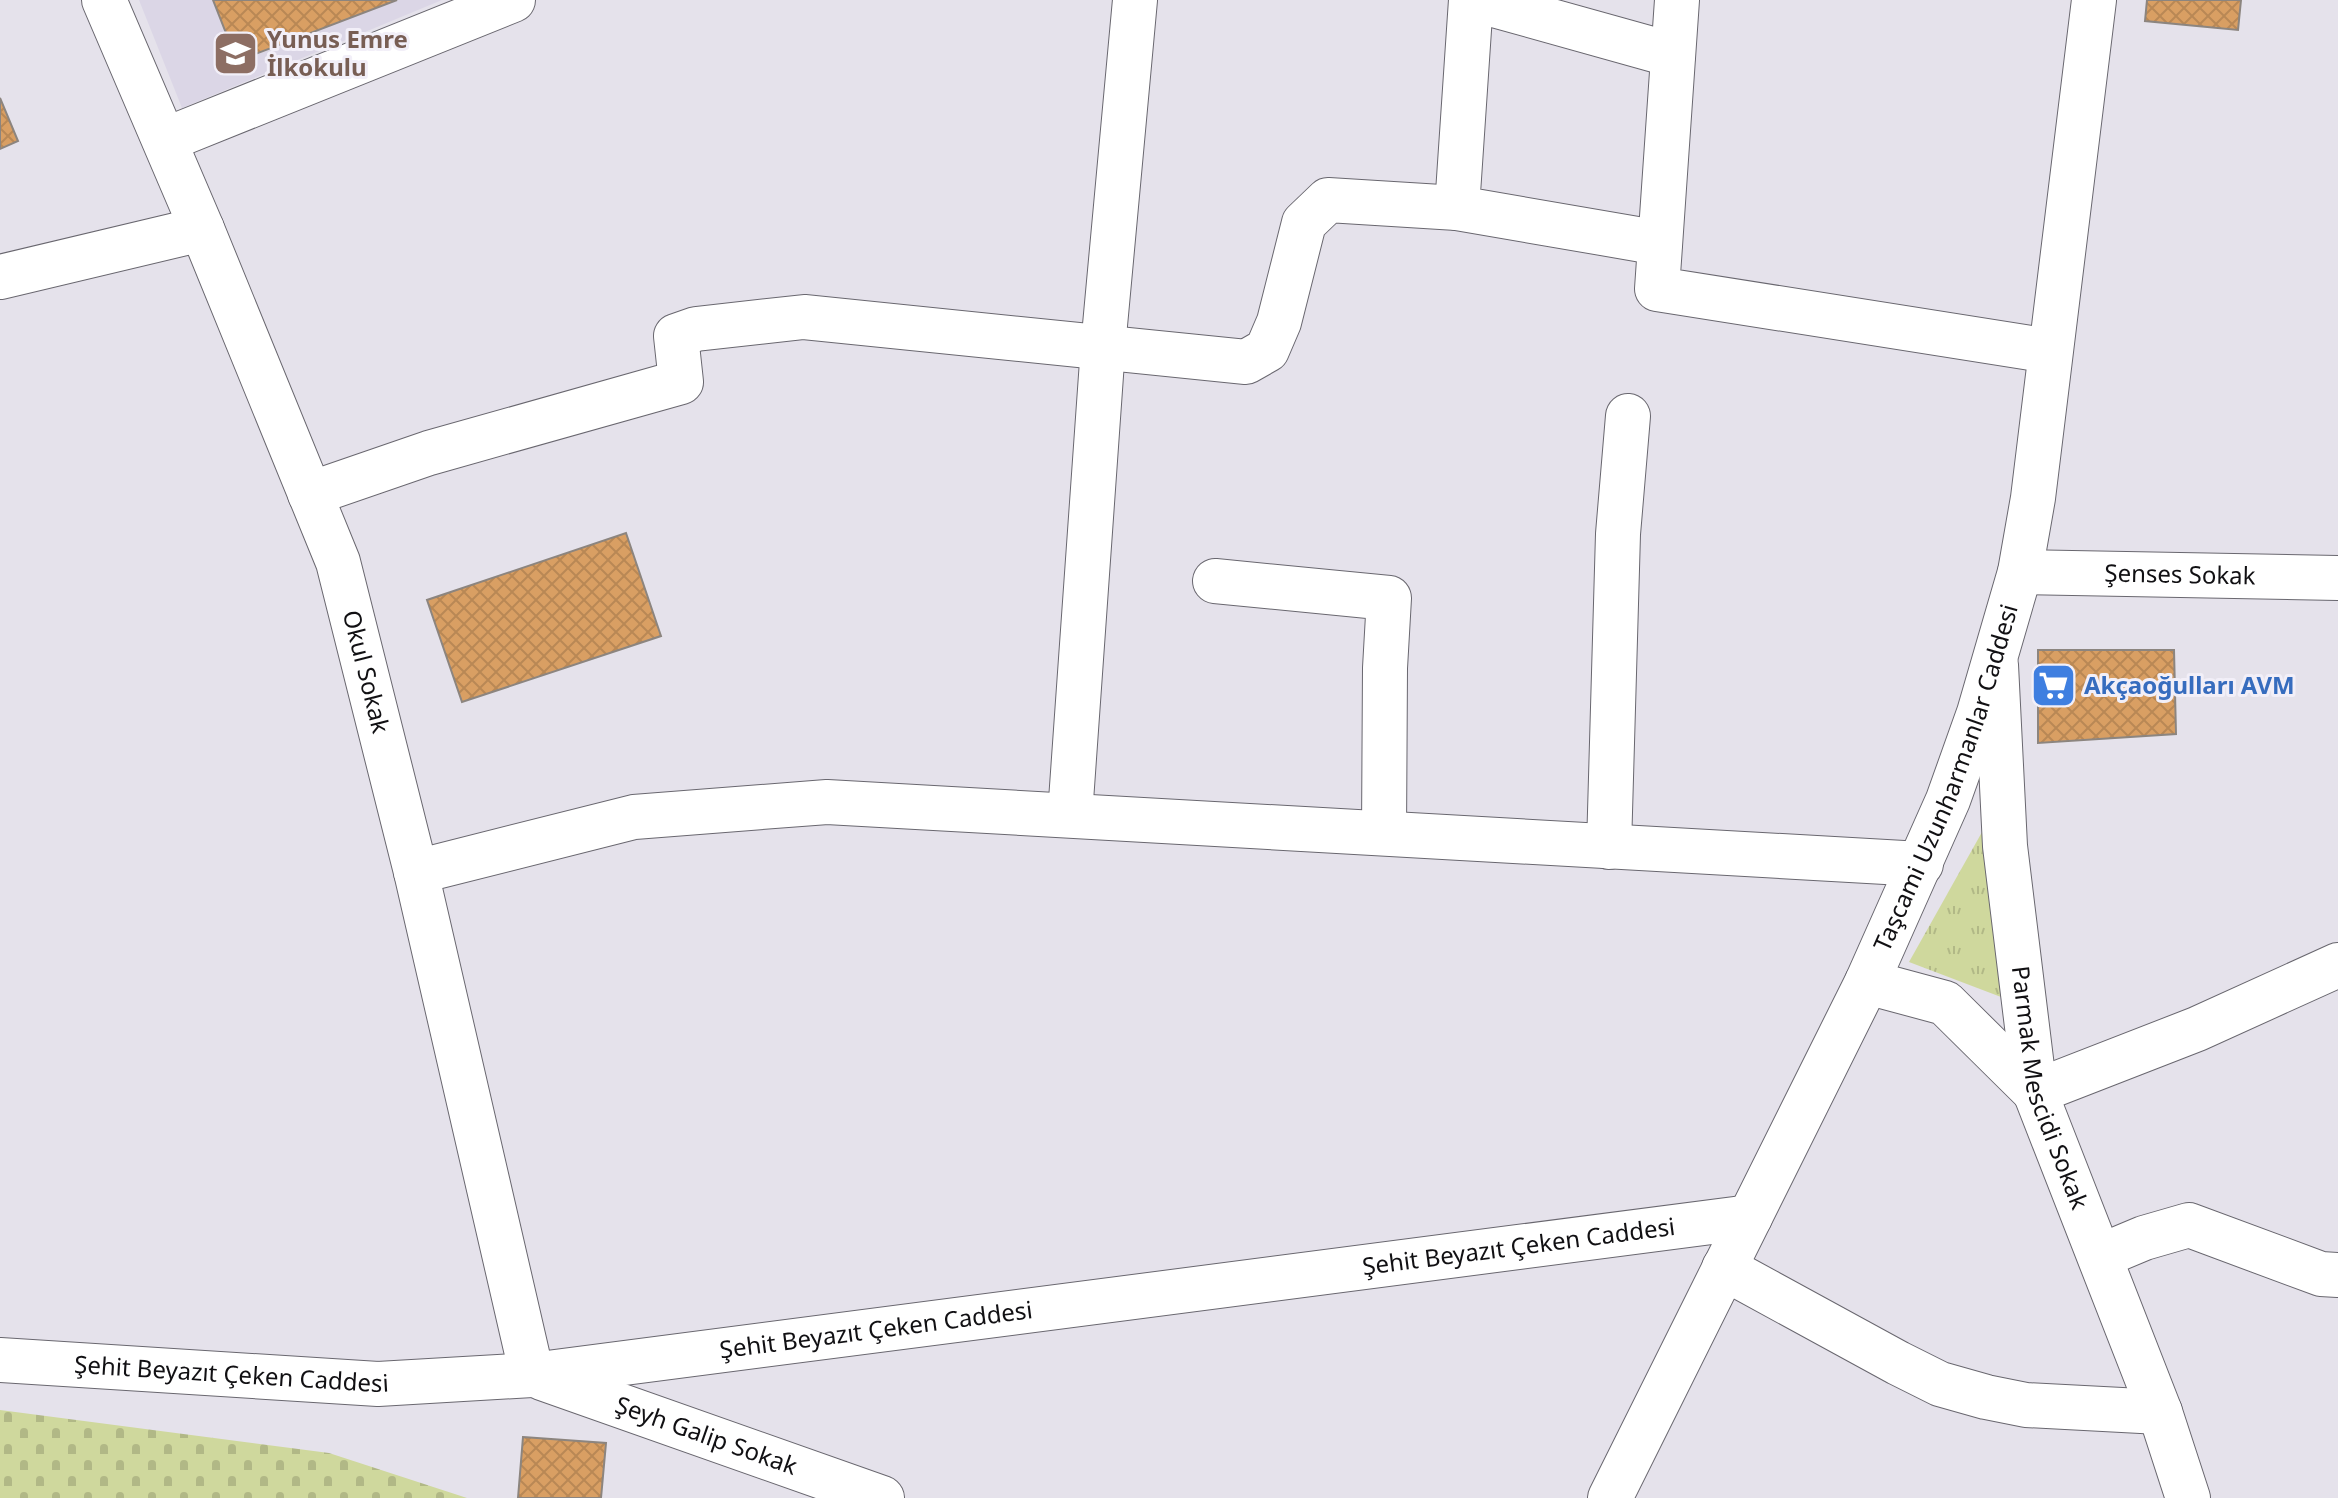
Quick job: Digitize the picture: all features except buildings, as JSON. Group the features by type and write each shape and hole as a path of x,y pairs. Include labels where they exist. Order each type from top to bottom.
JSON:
{"street":[{"name":"Okul Sokak","path":"104,0 165,140 338,562 416,872 532,1375"},
{"path":"165,140 513,0"},
{"path":"1070,815 1103,347 1135,0"},
{"path":"1457,208 1474,0 1673,55"},
{"path":"1677,0 1657,289 2050,351"},
{"name":"Taşcami Uzunharmanlar Caddesi","path":"1610,1498 1867,982 1921,864 1964,757 1996,659 2020,572 2033,498 2094,0"},
{"path":"310,494 429,453 681,382 676,336 696,329 804,317 1246,362 1267,350 1279,322 1304,223 1328,200 1457,208 1660,243"},
{"path":"0,277 202,229"},
{"path":"1609,847 1618,534 1628,416"},
{"name":"Şenses Sokak","path":"2020,572 2338,578"},
{"path":"1215,581 1389,598 1385,668 1384,833"},
{"name":"Parmak Mescidi Sokak","path":"1996,659 2005,846 2035,1092 2160,1412 2188,1498"},
{"path":"416,872 634,817 827,802 1921,864"},
{"path":"1867,982 1945,1003 2035,1092 2197,1029 2338,965"},
{"name":"Şehit Beyazıt Çeken Caddesi","path":"0,1360 378,1384 532,1375 1750,1217"},
{"path":"2101,1256 2144,1238 2189,1225 2321,1274 2338,1275"},
{"path":"1724,1268 1940,1384 2026,1405 2160,1412"},
{"name":"Şeyh Galip Sokak","path":"532,1375 882,1498"}],"shaded area":[{"name":"Yunus Emre İlkokulu","path":"139,0 442,0 182,108"}],"green space":[{"path":"1986,825 2001,997 1909,962"},
{"path":"0,1410 329,1453 467,1498 0,1498"}],"place":[{"name":"Yunus Emre İlkokulu","path":"236,54"},
{"name":"Akçaoğulları AVM","path":"2053,686"}]}
